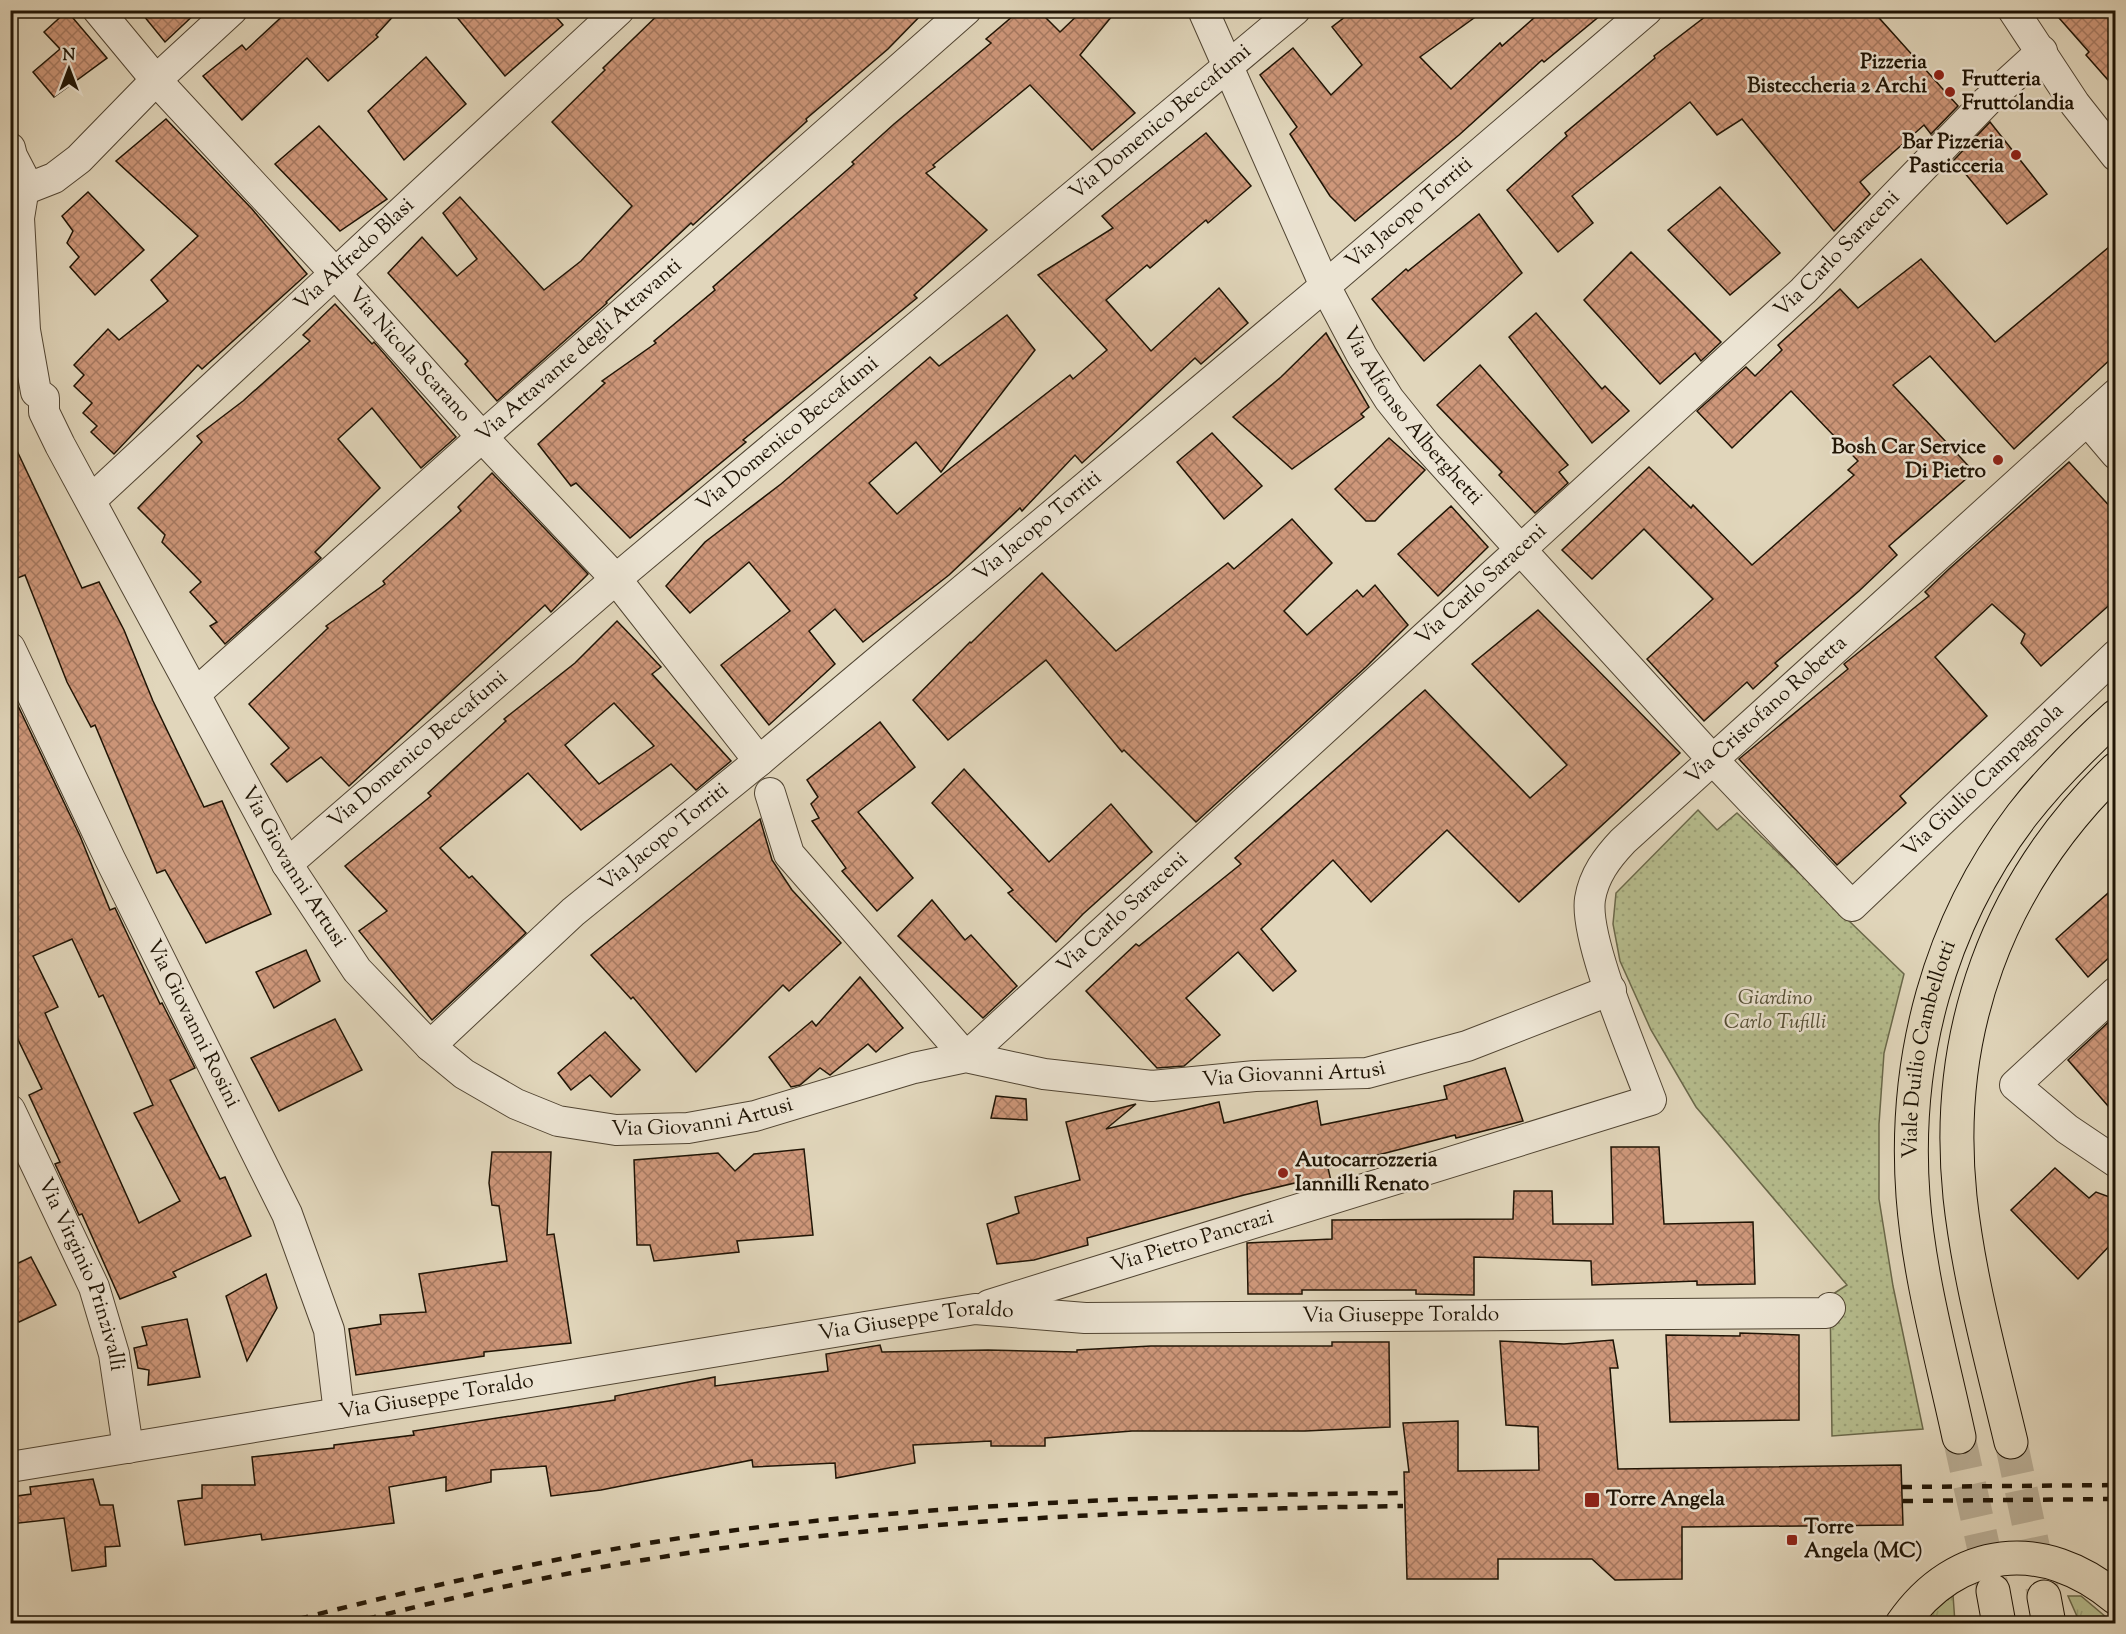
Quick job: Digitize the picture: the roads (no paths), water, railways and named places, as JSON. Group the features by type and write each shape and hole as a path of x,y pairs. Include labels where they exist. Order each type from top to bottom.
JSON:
{"main road":[{"name":"Viale Duilio Cambellotti","path":"1959,1437 1923,1264 1913,1197 1912,1129 1921,1038 1936,981 1949,946 1971,894 1990,862 2040,793 2115,716"},
{"name":"Viale Duilio Cambellotti","path":"2011,1442 1962,1215 1957,1127 1962,1058 1985,969 2016,897 2051,841 2115,769"},
{"path":"1902,1623 1921,1600 1953,1575 1981,1562 2004,1557 2039,1560 2066,1568 2090,1580 2115,1598"},
{"path":"1993,1591 1999,1623"}],"street":[{"name":"Via Nicola Scarano","path":"98,10 156,80 335,273 482,437 616,579 759,761"},
{"path":"10,148 25,182 31,187 64,172 156,80 232,10"},
{"name":"Via Alfredo Blasi","path":"91,500 619,10"},
{"name":"Via Attavante degli Attavanti","path":"196,693 966,10"},
{"name":"Via Alfonso Alberghetti","path":"1203,10 1325,286 1362,356 1389,399 1426,445 1521,550 1713,760 1852,906"},
{"name":"Via Domenico Beccafumi","path":"287,864 616,579 1294,10"},
{"name":"Via Jacopo Torriti","path":"430,1046 573,912 759,761 1325,286 1647,10"},
{"path":"2013,10 2075,104 2115,156"},
{"name":"Via Carlo Saraceni","path":"966,1057 1803,291 1987,101 2042,51"},
{"name":"Via Giovanni Artusi","path":"25,182 19,218 30,364 36,392 44,398 44,412 287,864 357,970 430,1046 464,1074 516,1104 558,1121 616,1130 688,1128 755,1116 914,1068 966,1057 1044,1074 1152,1086 1255,1076 1367,1073 1467,1046 1611,990"},
{"name":"Via Cristofano Robetta","path":"1651,1100 1611,990 1591,921 1590,907 1595,881 1604,864 1623,841 2115,394"},
{"path":"2087,420 2115,454"},
{"name":"Via Giovanni Rosini","path":"10,648 115,869 287,1214 329,1330 339,1413"},
{"name":"Via Giulio Campagnola","path":"1852,906 2115,655"},
{"path":"770,793 789,854 966,1057"},
{"path":"2115,992 2015,1084 2067,1129 2115,1162"},
{"name":"Via Pietro Pancrazi","path":"975,1309 1651,1100"},
{"name":"Via Virginio Prinzivalli","path":"10,1110 94,1287 114,1354 128,1448"},
{"name":"Via Giuseppe Toraldo","path":"10,1467 975,1309 1085,1318 1826,1312 1830,1308"}],"tunnel":[{"path":"1959,1437 1993,1590"},
{"path":"2011,1442 2044,1597"}],"railway":[{"path":"1902,1487 2116,1485"},
{"path":"279,1624 399,1594 518,1568 638,1545 760,1527 920,1511 1081,1501 1403,1493"},
{"path":"1903,1501 2116,1499"},
{"path":"347,1624 575,1572 706,1550 805,1538 1004,1520 1203,1511 1403,1506"}],"place":[{"name":"Pizzeria Bisteccheria 2 Archi","path":"1939,75"},
{"name":"Frutteria Fruttolandia","path":"1950,92"},
{"name":"Bar Pizzeria Pasticceria","path":"2016,155"},
{"name":"Bosh Car Service Di Pietro","path":"1998,460"},
{"name":"Autocarrozzeria Iannilli Renato","path":"1283,1173"},
{"name":"Torre Angela","path":"1592,1500"},
{"name":"Torre Angela (MC)","path":"1792,1540"}],"park label":[{"name":"Giardino Carlo Tufilli","path":"1775,1011"}]}
